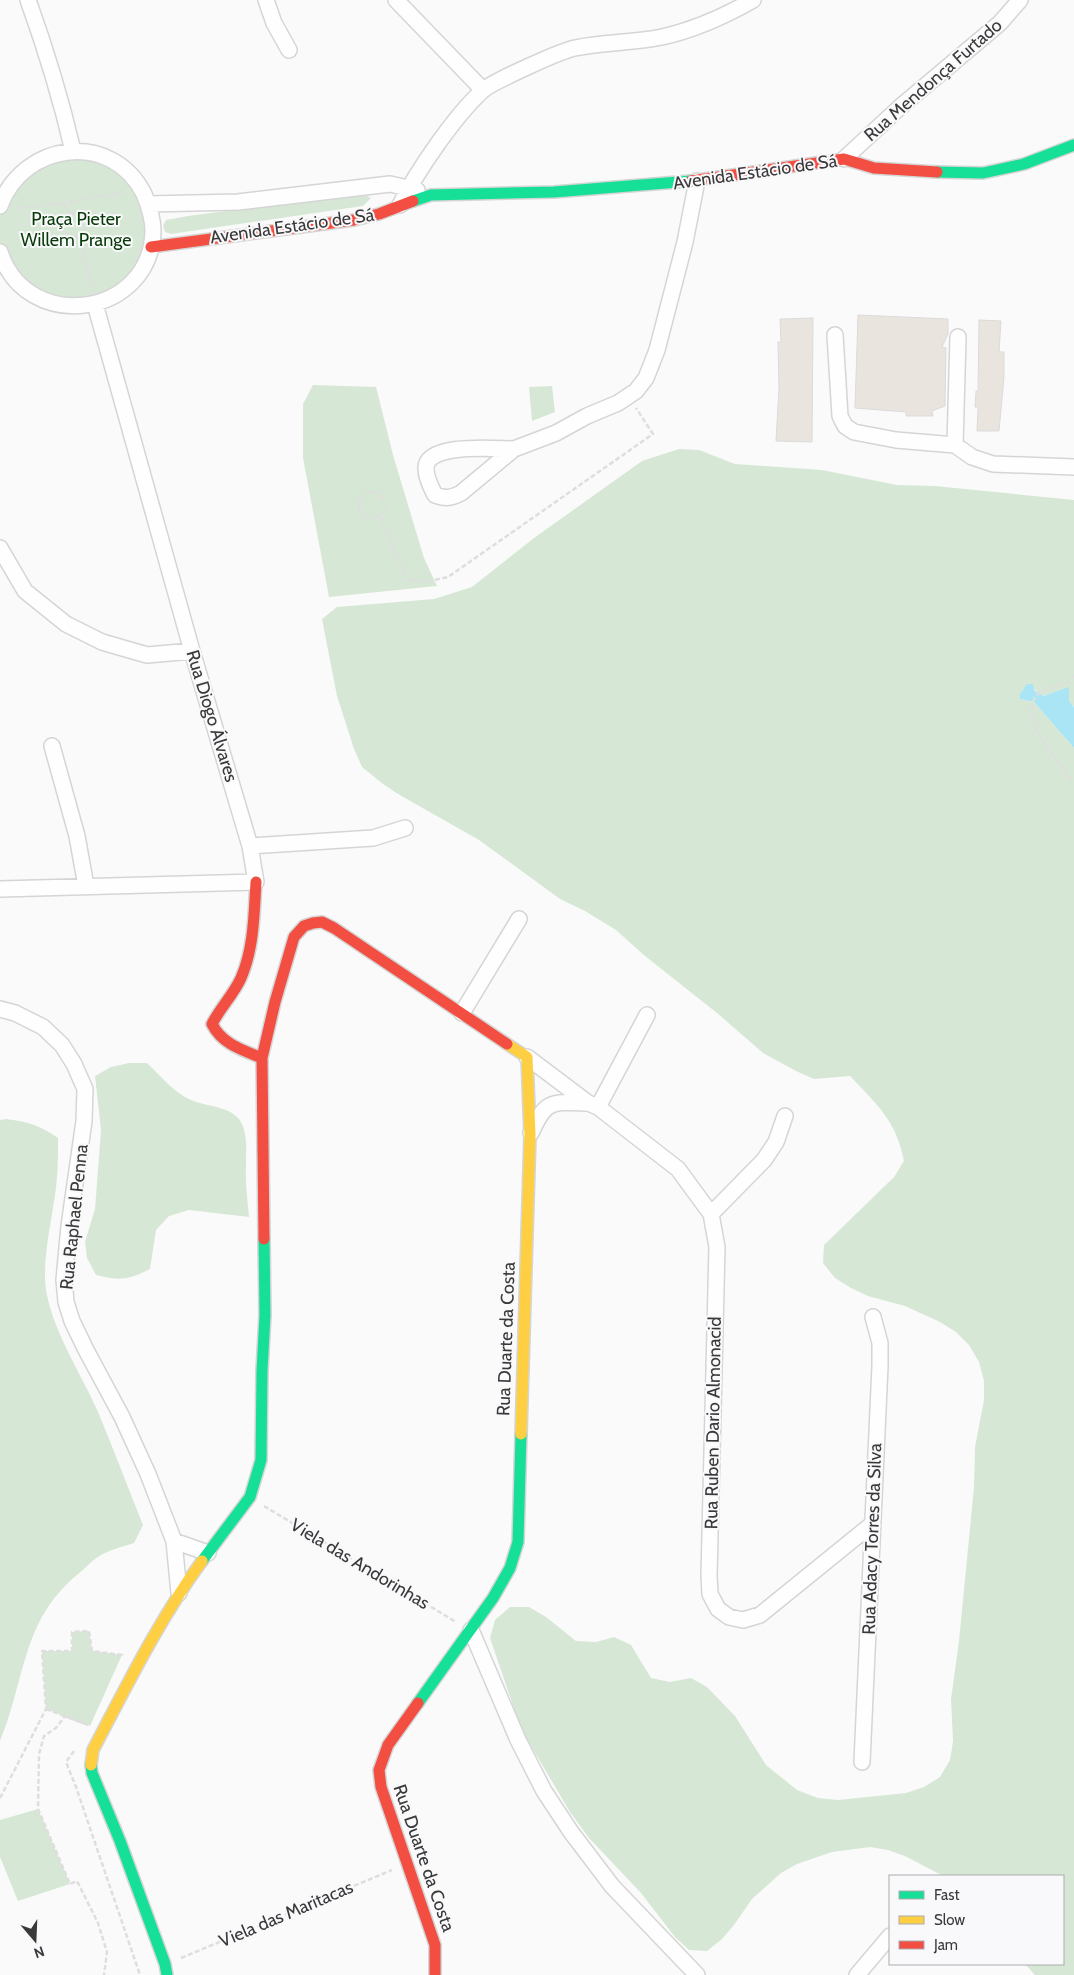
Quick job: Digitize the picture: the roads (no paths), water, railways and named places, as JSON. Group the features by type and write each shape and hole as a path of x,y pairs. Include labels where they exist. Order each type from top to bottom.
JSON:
{"street":[{"path":"28,0 53,70 73,151"},
{"path":"266,0 274,23 289,50"},
{"path":"396,0 483,90"},
{"path":"400,205 409,187 445,136 483,90 534,64 573,49 662,37 702,24 753,0"},
{"name":"Rua Mendonça Furtado","path":"844,159 899,108 1000,23 1020,0"},
{"name":"Avenida Estácio de Sá","path":"151,247 354,220 379,214 431,195 554,192 698,181 844,159 874,168 906,171 983,173 1024,164 1074,145"},
{"path":"0,252 10,273 34,296 51,303 66,306 96,304 117,294 135,279 151,247 152,216 140,187 122,166 106,157 90,152 73,151 47,156 28,166 12,182 7,208"},
{"path":"514,449 466,448 440,452 429,459 425,468 429,482 436,495 451,498 461,493 514,449 556,433 636,391 646,378 657,350 685,242 698,181"},
{"name":"Avenida Estácio de Sá","path":"148,204 238,202 390,184 409,187 431,195"},
{"name":"Rua Diogo Álvares","path":"96,304 192,651 250,846 256,882"},
{"path":"836,335 840,416 845,426 854,432 896,440 955,445 972,457 993,464 1074,467"},
{"path":"955,445 958,337"},
{"path":"0,548 25,591 66,624 102,642 147,654 192,651"},
{"path":"52,746 77,836 86,886"},
{"path":"250,846 373,838 405,828"},
{"path":"0,889 256,882 248,959 229,999 216,1015 212,1024 221,1040 262,1058"},
{"path":"462,1013 519,919"},
{"path":"166,1970 120,1841 92,1773 90,1762 94,1750 142,1656 179,1593 250,1497 261,1460 265,1315 262,1058 275,1002 294,937 304,926 313,923 322,922 334,928 527,1057"},
{"name":"Rua Raphael Penna","path":"0,1009 15,1012 43,1027 62,1045 74,1064 85,1089 84,1121 69,1226 64,1280 66,1302 72,1321 122,1417 148,1474 174,1541 179,1593"},
{"path":"530,1136 540,1114 546,1107 559,1102 593,1105 647,1015"},
{"name":"Rua Ruben Dario Almonacid","path":"527,1057 678,1169 711,1214 717,1247 709,1576 710,1594 718,1609 729,1617 743,1620 760,1615 871,1525"},
{"name":"Rua Duarte da Costa","path":"436,1975 435,1945 381,1787 379,1770 388,1745 493,1598 510,1568 518,1542 530,1136 527,1057"},
{"path":"711,1214 764,1160 776,1142 785,1116"},
{"name":"Rua Adacy Torres da Silva","path":"862,1762 880,1343 873,1317"},
{"path":"174,1541 208,1553"},
{"path":"470,1630 518,1740 550,1799 571,1832 612,1886 698,1975"},
{"path":"857,1975 889,1937"}],"water":[{"path":"1027,684 1033,684 1034,690 1043,696 1069,687 1069,701 1074,707 1074,748 1034,702 1020,699 1020,694"}],"park label":[{"name":"Praça Pieter Willem Prange","path":"76,229"}]}
